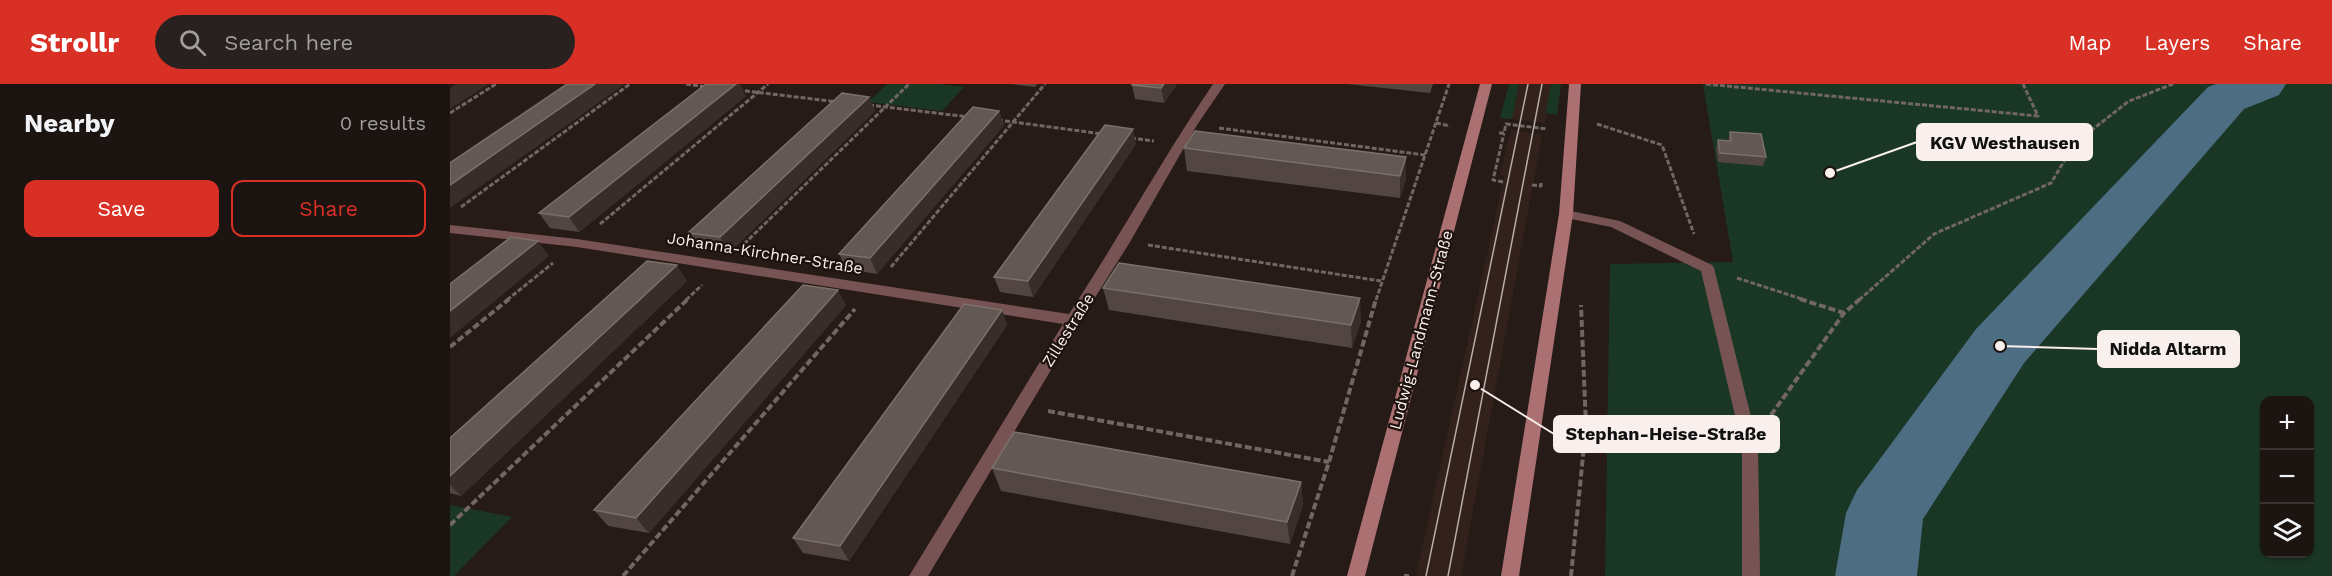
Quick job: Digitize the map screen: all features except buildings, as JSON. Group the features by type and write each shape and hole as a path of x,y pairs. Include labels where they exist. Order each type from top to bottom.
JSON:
{"main road":[{"name":"Ludwig-Landmann-Straße","path":"1356,576 1486,84"},
{"path":"1510,576 1566,214 1575,84"}],"street":[{"name":"Zillestraße","path":"918,576 1073,320 1124,242 1191,125 1219,84"},
{"path":"1566,214 1615,224 1707,268 1750,445 1751,576"},
{"name":"Johanna-Kirchner-Straße","path":"450,229 577,243 1073,320"}],"path":[{"path":"450,113 496,84"},
{"path":"459,209 630,84"},
{"path":"686,84 710,87"},
{"path":"450,347 768,84"},
{"path":"450,525 909,84"},
{"path":"623,576 874,288 1045,84"},
{"path":"1292,576 1329,462 1381,281 1449,84"},
{"path":"1706,84 2038,116 2023,84"},
{"path":"1750,445 1844,313 1934,234 2051,183 2075,143 2129,101 2173,84"},
{"path":"733,90 839,102"},
{"path":"862,105 978,118"},
{"path":"989,119 1114,135"},
{"path":"1503,182 1493,180 1506,124 1550,129 1552,119 1597,124 1662,146 1707,268 1844,313"},
{"path":"1436,123 1504,133"},
{"path":"1191,125 1425,155"},
{"path":"1125,137 1181,144"},
{"path":"1532,185 1541,186 1542,180"},
{"path":"1124,242 1381,281"},
{"path":"1571,576 1586,426 1581,303"},
{"path":"1021,406 1329,462"},
{"path":"1404,576 1409,576"}],"shaded area":[{"path":"1519,84 1551,84 1545,123 1512,119"},
{"path":"1511,130 1542,135 1461,576 1416,576 1503,182 1504,176 1500,175"}],"green space":[{"path":"887,84 938,84 964,87 942,111 868,102"},
{"path":"1509,84 1519,84 1512,119 1500,118"},
{"path":"1551,84 1561,84 1557,115 1546,113"},
{"path":"1703,84 2332,84 2332,576 1605,576 1610,264 1733,262"},
{"path":"450,505 512,517 454,576 450,576"}],"waterway":[{"path":"1876,576 1885,513 2000,346 2226,98 2261,84"}],"tram line":[{"path":"1426,576 1528,84"},
{"path":"1448,576 1542,84"}],"place":[{"name":"KGV Westhausen","path":"1830,173"},
{"name":"Nidda Altarm","path":"2000,346"},
{"name":"Stephan-Heise-Straße","path":"1475,385"}]}
